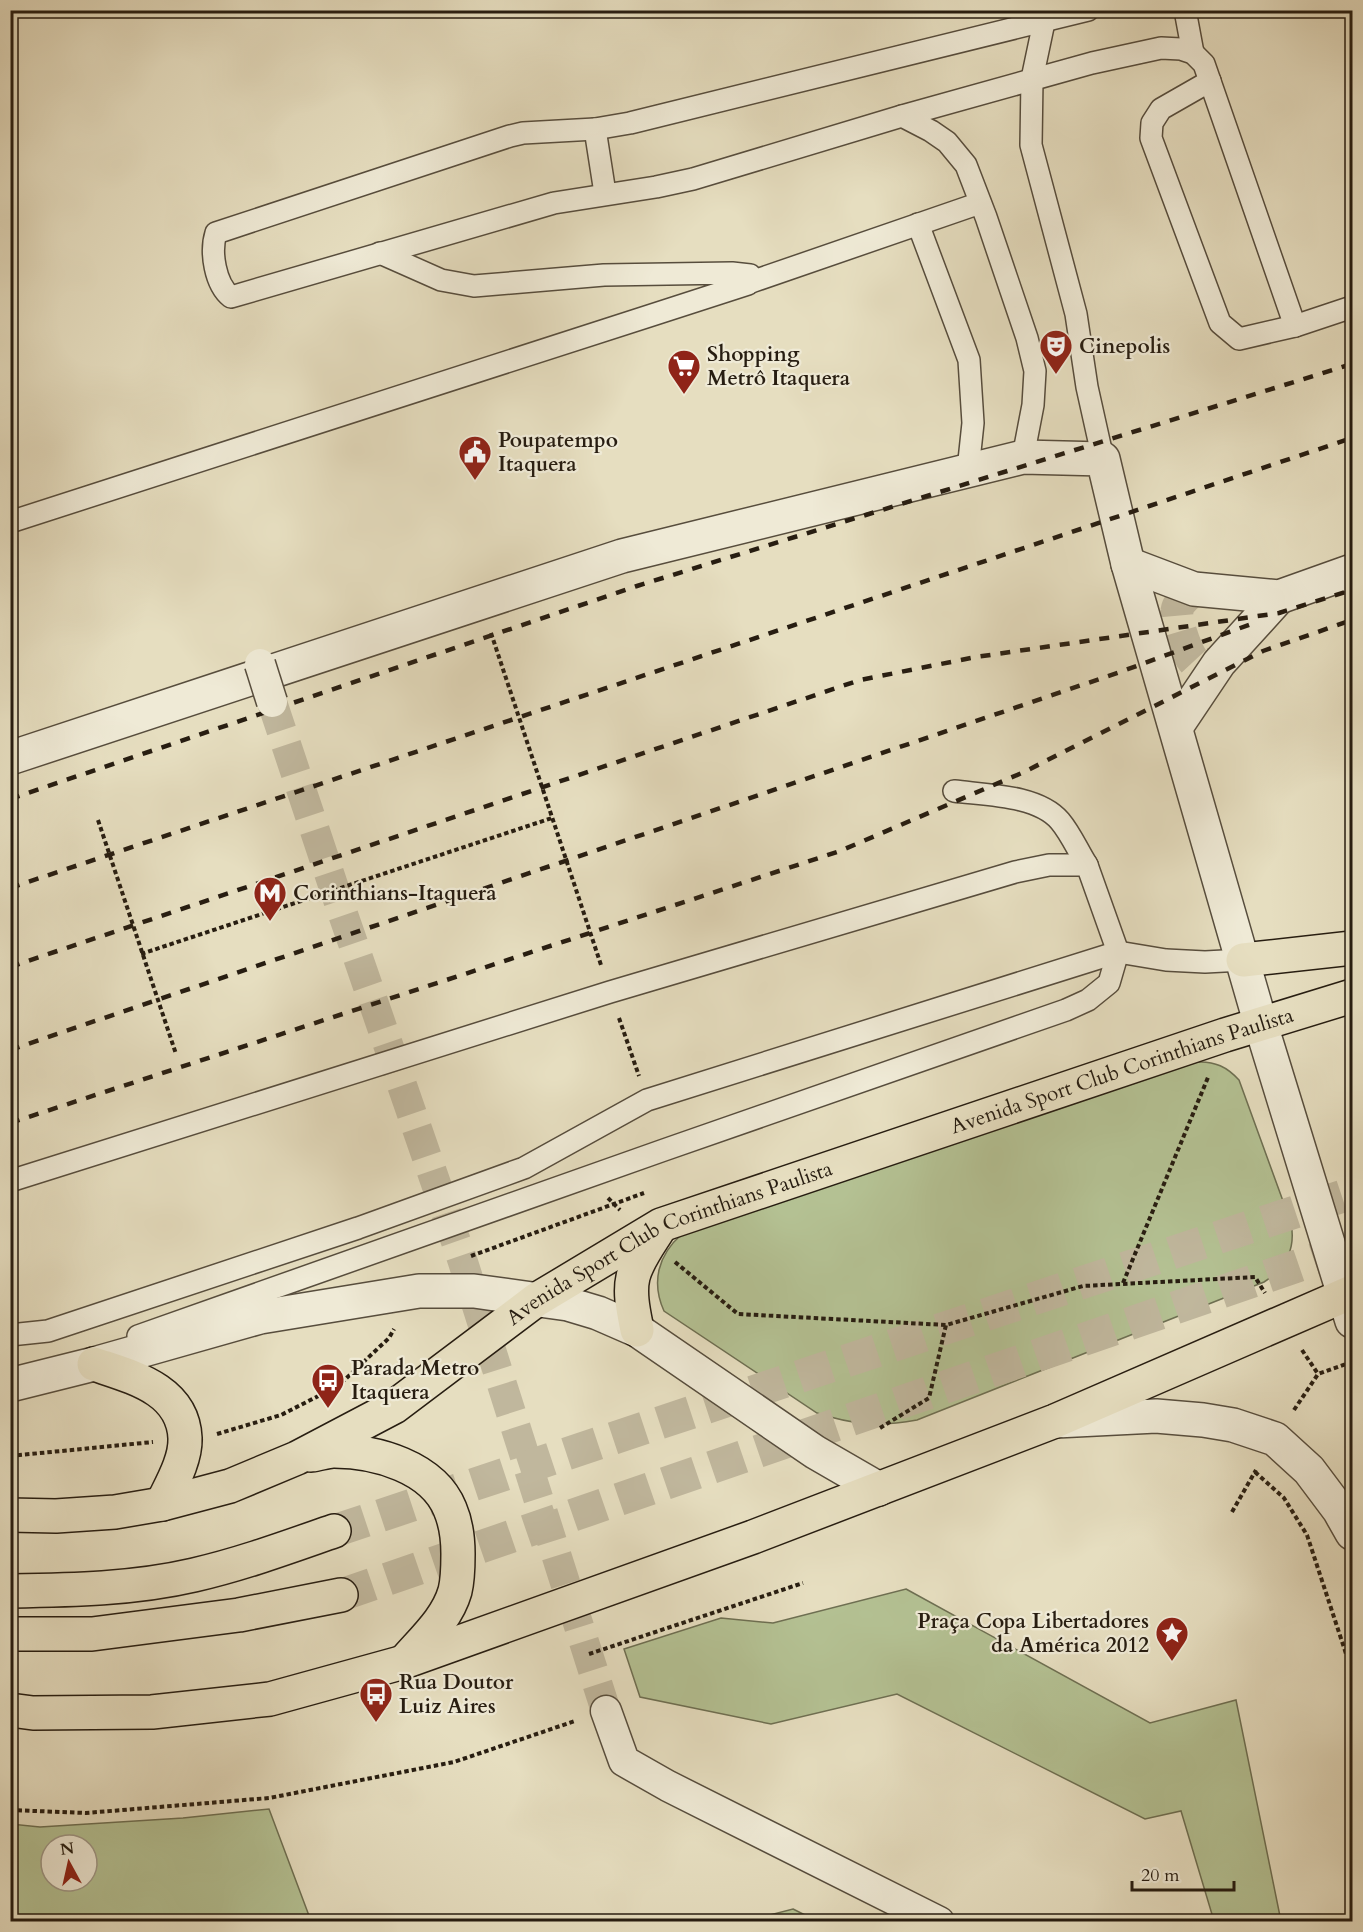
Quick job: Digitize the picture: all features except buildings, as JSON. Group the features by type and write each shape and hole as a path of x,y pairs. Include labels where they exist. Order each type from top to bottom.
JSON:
{"main road":[{"path":"1243,960 1353,948"},
{"name":"Avenida Sport Club Corinthians Paulista","path":"10,1515 56,1516 162,1504 230,1486 297,1458 394,1407 536,1300 661,1225 1225,1035 1353,996"},
{"path":"637,1330 632,1299 633,1277 661,1225"},
{"path":"10,1710 33,1713 153,1712 270,1699 404,1662 753,1537 1054,1421 1350,1303"},
{"path":"94,1364 146,1382 165,1396 181,1416 186,1440 180,1464 162,1504"},
{"path":"297,1458 332,1451 363,1454 389,1460 414,1471 434,1485 450,1509 458,1541 455,1591 443,1618 404,1662"},
{"path":"10,1591 120,1587 193,1576 264,1556 334,1531"},
{"path":"10,1634 92,1634 239,1615 341,1595"}],"street":[{"path":"10,758 622,556 1023,457 1103,459 1128,564 1261,1025 1350,1303"},
{"path":"1128,564 1194,589 1279,597 1353,571"},
{"path":"1176,727 1219,663 1279,597"},
{"path":"260,664 272,702"},
{"path":"12,1385 260,1317 419,1291 474,1292 568,1304 598,1313 637,1330 815,1452 879,1489"},
{"path":"1054,1421 1156,1416 1233,1425 1275,1439 1309,1470 1353,1533"},
{"path":"606,1711 624,1761 668,1786 939,1922"}],"lane":[{"path":"1088,10 630,123 595,129 524,133 510,136 216,233 212,249 213,260 226,293 231,297 554,203 693,179 1032,79 1161,48 1181,49 1193,53 1204,64 1295,326"},
{"path":"1185,10 1193,53"},
{"path":"1044,22 1032,79 1031,146 1076,314 1087,387 1103,459"},
{"path":"1210,81 1161,109 1152,123 1151,138 1220,323 1239,339 1295,326 1353,307"},
{"path":"902,116 932,131 947,142 966,165 980,203 1027,338 1035,372 1034,405 1023,457"},
{"path":"595,129 605,193"},
{"path":"10,522 751,282 980,203"},
{"path":"918,224 969,360 973,423 968,470"},
{"path":"380,253 441,280 474,286 604,275 742,274 750,275 751,282"},
{"path":"12,1385 171,1325 1066,1010 1088,1000 1109,982 1118,952 1087,865 1059,820 1039,806 1009,797 954,791"},
{"path":"10,1181 610,992 1015,872 1049,865 1087,865"},
{"path":"10,1335 59,1328 358,1228 524,1168 647,1100 1118,952 1166,960 1205,962 1243,960"}],"path":[{"path":"482,603 647,1100"},
{"path":"141,954 552,818"},
{"path":"98,820 176,1054"},
{"path":"1123,1283 1225,1035"},
{"path":"462,1259 647,1192 661,1225"},
{"path":"702,1286 738,1314 946,1325 1083,1286 1255,1277"},
{"path":"880,1428 930,1398 946,1325"},
{"path":"10,1456 186,1440 215,1435 281,1415 338,1386 388,1338"},
{"path":"1318,1374 1353,1362"},
{"path":"1255,1472 1284,1498 1307,1535 1353,1672"},
{"path":"589,1654 803,1583"},
{"path":"10,1810 86,1813 269,1798 454,1762 606,1711"}],"green space":[{"path":"1197,1062 1220,1066 1239,1080 1291,1223 1292,1241 1288,1257 1278,1271 1264,1282 917,1420 891,1424 867,1424 817,1413 664,1311 658,1290 659,1270 667,1251 682,1234"},
{"path":"906,1589 1150,1723 1236,1700 1281,1921 1214,1921 1181,1811 1145,1819 897,1694 771,1724 640,1697 624,1649 721,1618 773,1623"},
{"path":"269,1809 311,1921 11,1921 11,1824 40,1827 183,1818"},
{"path":"793,1909 817,1921 747,1921"}],"tunnel":[{"path":"1194,589 1181,602 1177,611 1183,639 1189,654 1196,663 1205,665 1219,663"},
{"path":"272,702 462,1259 606,1711"},
{"path":"334,1531 1352,1193"},
{"path":"341,1595 1352,1247"}],"railway":[{"path":"10,799 637,586 1352,364"},
{"path":"10,888 1352,438"},
{"path":"10,967 860,680 976,657 1279,613 1352,590"},
{"path":"10,1123 840,851 1024,772 1263,651 1352,620"},
{"path":"10,1050 1120,672 1254,623"}],"place":[{"name":"Cinepolis","path":"1056,375"},
{"name":"Shopping Metrô Itaquera","path":"684,395"},
{"name":"Poupatempo Itaquera","path":"475,481"},
{"name":"Corinthians-Itaquera","path":"270,922"},
{"name":"Parada Metro Itaquera","path":"328,1409"},
{"name":"Praça Copa Libertadores da América 2012","path":"1172,1662"},
{"name":"Rua Doutor Luiz Aires","path":"376,1723"}]}
